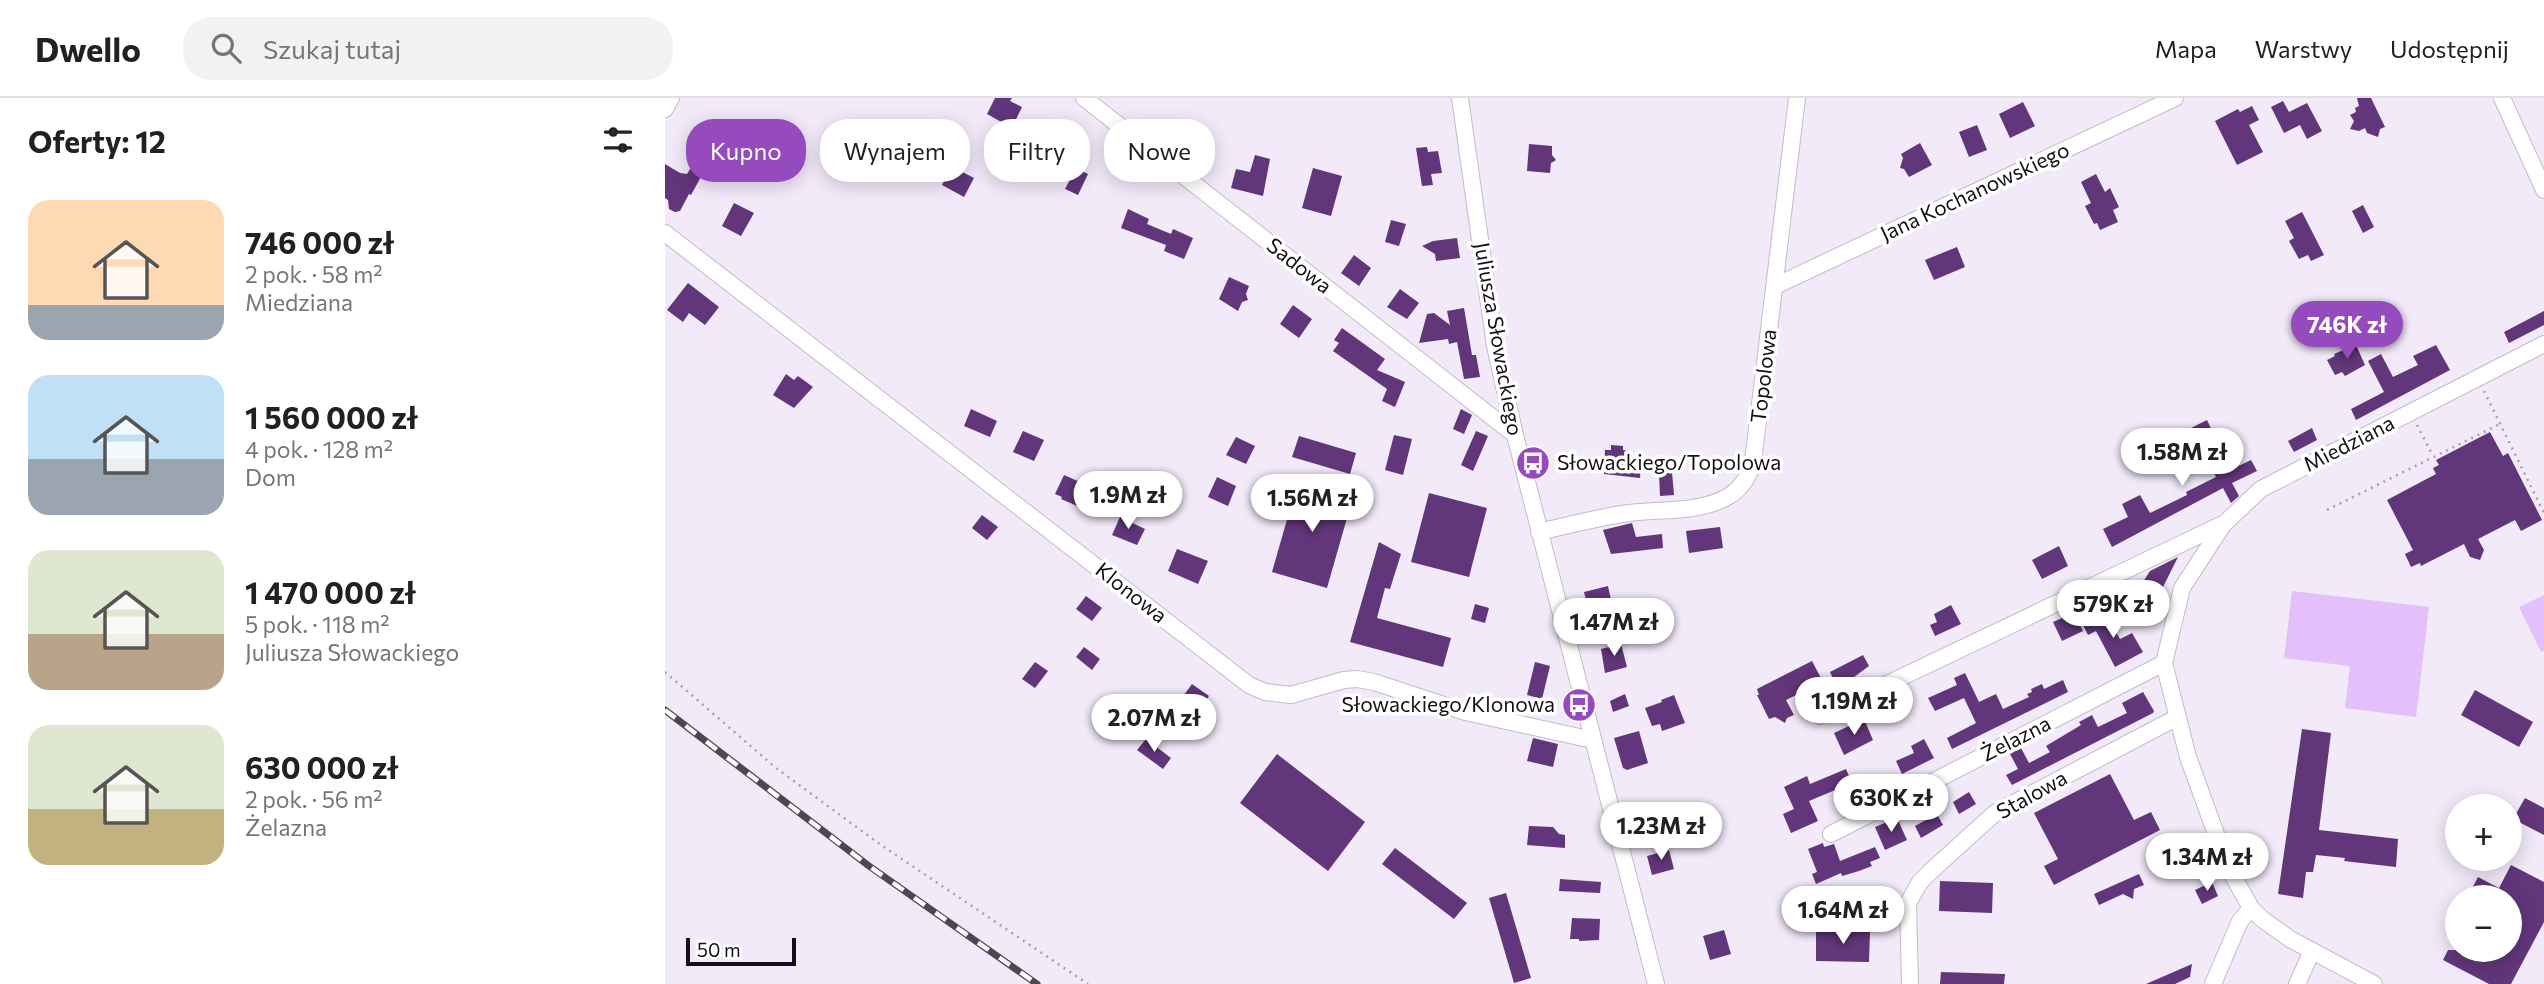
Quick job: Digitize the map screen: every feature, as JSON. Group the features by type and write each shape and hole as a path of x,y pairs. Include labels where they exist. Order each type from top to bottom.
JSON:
{"street":[{"path":"665,109 671,98"},
{"name":"Sadowa","path":"1084,98 1515,435"},
{"name":"Juliusza Słowackiego","path":"1459,98 1495,346 1539,532 1656,984"},
{"name":"Topolowa","path":"1539,532 1626,513 1704,505 1728,496 1749,474 1753,462 1797,98"},
{"name":"Jana Kochanowskiego","path":"1775,286 2175,98"},
{"path":"2502,98 2544,190"},
{"name":"Klonowa","path":"665,233 1249,685 1265,692 1291,695 1357,679 1465,712 1593,740"},
{"name":"Miedziana","path":"1820,716 2224,523 2261,489 2544,344"},
{"path":"2224,523 2182,588 2164,663 2176,719 2188,757 2228,867 2251,908 2274,928 2374,984"},
{"name":"Żelazna","path":"1831,834 2164,663"},
{"name":"Stalowa","path":"1910,984 1908,903 1920,882 1931,871 1995,813 2176,719"},
{"path":"2213,984 2240,921 2251,908"},
{"path":"2297,984 2312,951"}],"path":[{"path":"2477,378 2544,513"},
{"path":"2411,412 2433,456"},
{"path":"2327,510 2500,424"},
{"path":"665,673 776,768 860,830 1088,984"}],"shaded area":[{"path":"2292,591 2429,607 2416,717 2345,708 2350,666 2284,658"},
{"path":"2544,595 2544,651 2541,652 2519,607"}],"building":[{"path":"995,98 1012,98 1010,101 1022,107 1016,119 996,119 987,114"},
{"path":"2357,98 2371,98 2385,127 2380,129 2378,137 2367,133 2365,128 2359,131 2350,129 2354,121 2350,115 2356,112 2355,108 2359,106"},
{"path":"2283,101 2289,112 2307,103 2322,131 2307,139 2300,125 2284,133 2271,107"},
{"path":"2023,102 2035,126 2010,138 1999,114"},
{"path":"2252,106 2259,120 2249,125 2263,152 2237,165 2215,121 2238,109 2240,112"},
{"path":"1977,125 1987,150 1969,157 1959,132"},
{"path":"1920,143 1932,165 1909,177 1904,169 1900,168 1903,158 1901,154"},
{"path":"1529,144 1552,146 1552,155 1556,160 1551,163 1550,173 1527,171"},
{"path":"1427,147 1428,152 1438,151 1442,173 1431,174 1433,185 1422,186 1416,148"},
{"path":"1255,155 1270,159 1263,196 1231,188 1236,169 1250,172"},
{"path":"665,164 686,174 686,182 698,182 680,211 669,209 668,200 665,198"},
{"path":"1313,168 1342,176 1331,216 1302,208"},
{"path":"2096,174 2105,192 2110,188 2119,207 2113,210 2118,222 2100,230 2085,206 2091,203 2081,182"},
{"path":"970,176 974,178 964,197 942,185 943,182 970,182"},
{"path":"1069,182 1084,182 1078,195 1065,189"},
{"path":"734,203 754,213 741,236 722,226"},
{"path":"2363,205 2374,227 2363,233 2352,211"},
{"path":"1128,209 1149,219 1147,224 1171,234 1173,229 1193,238 1184,259 1164,251 1166,245 1121,228"},
{"path":"2302,212 2324,255 2311,261 2308,255 2299,259 2289,241 2294,238 2285,221"},
{"path":"1391,220 1406,224 1399,246 1385,242"},
{"path":"1457,238 1460,258 1436,261 1435,254 1422,246 1433,241"},
{"path":"1957,247 1965,267 1934,280 1925,260"},
{"path":"1354,255 1371,268 1359,286 1341,273"},
{"path":"1229,277 1249,286 1246,294 1248,300 1242,302 1238,311 1219,299"},
{"path":"688,283 719,307 705,325 689,313 683,322 667,310"},
{"path":"1400,289 1419,303 1407,319 1387,307"},
{"path":"1293,305 1312,319 1299,338 1280,324"},
{"path":"1464,308 1472,355 1476,355 1480,377 1464,379 1457,342 1449,344 1448,339 1419,343 1427,314 1434,313 1450,325 1447,311"},
{"path":"2544,311 2544,325 2509,343 2504,332"},
{"path":"1342,328 1385,359 1377,370 1405,382 1395,407 1382,401 1387,389 1333,351 1339,343 1334,340"},
{"path":"2356,345 2365,365 2345,376 2342,372 2335,375 2327,360 2335,356 2334,354"},
{"path":"2436,345 2450,370 2356,420 2351,409 2384,392 2368,361 2381,354 2393,377 2418,365 2413,356"},
{"path":"786,374 794,380 798,376 813,387 794,408 773,395"},
{"path":"971,409 997,421 990,437 964,426"},
{"path":"1461,409 1472,415 1464,434 1453,429"},
{"path":"2207,420 2218,443 2213,446 2226,472 2251,460 2257,471 2232,483 2239,496 2231,503 2223,488 2112,547 2103,529 2128,517 2122,504 2140,495 2150,513 2216,477 2203,451 2199,448 2189,454 2179,434"},
{"path":"2312,428 2317,440 2294,452 2288,441"},
{"path":"1023,431 1044,440 1034,461 1013,452"},
{"path":"1476,431 1488,436 1473,471 1461,465"},
{"path":"2490,432 2503,456 2508,453 2542,520 2521,531 2515,520 2478,539 2484,550 2480,560 2470,557 2464,544 2421,566 2420,563 2411,567 2405,554 2413,550 2387,500 2436,474 2433,468 2439,465 2436,460"},
{"path":"1394,435 1412,439 1403,475 1385,470"},
{"path":"1299,436 1356,453 1350,474 1292,457"},
{"path":"1236,437 1255,446 1246,464 1226,455"},
{"path":"1611,445 1623,446 1623,450 1629,451 1629,462 1641,463 1640,478 1604,474 1605,450 1611,450"},
{"path":"1672,472 1674,495 1660,496 1659,473"},
{"path":"1064,475 1091,487 1082,508 1055,494"},
{"path":"1217,477 1236,486 1228,506 1208,497"},
{"path":"1298,481 1353,497 1327,588 1272,572"},
{"path":"1429,493 1487,508 1469,577 1411,562"},
{"path":"982,515 998,527 987,540 972,528"},
{"path":"1120,517 1145,529 1137,545 1112,535"},
{"path":"1632,523 1636,537 1662,534 1663,548 1611,554 1603,530"},
{"path":"1720,527 1723,548 1689,553 1686,531"},
{"path":"1379,542 1401,554 1390,589 1385,588 1377,618 1451,638 1443,667 1350,642"},
{"path":"2059,546 2068,566 2042,579 2032,560"},
{"path":"1177,549 1208,561 1198,584 1168,571"},
{"path":"2178,557 2162,589 2143,582 2150,571"},
{"path":"1608,586 1611,600 1607,601 1609,608 1589,612 1584,592"},
{"path":"1086,596 1102,608 1092,621 1076,609"},
{"path":"1475,604 1489,608 1485,623 1471,619"},
{"path":"1951,605 1961,624 1935,636 1930,625 1937,622 1934,614"},
{"path":"2099,612 2107,627 2112,625 2120,639 2132,633 2143,652 2115,667 2096,631 2088,635 2081,621"},
{"path":"2074,613 2083,631 2062,641 2053,622"},
{"path":"1621,644 1627,667 1605,673 1601,649"},
{"path":"1084,647 1100,659 1092,670 1076,657"},
{"path":"1863,655 1869,666 1854,677 1835,683 1830,672"},
{"path":"1812,661 1823,682 1786,700 1794,715 1787,718 1785,723 1775,717 1769,719 1757,695 1757,689"},
{"path":"1035,662 1048,671 1035,688 1022,679"},
{"path":"1535,662 1550,666 1542,699 1527,695"},
{"path":"1965,673 1979,702 1996,694 2003,709 2029,697 2027,694 2032,692 2031,689 2042,684 2044,689 2063,680 2068,692 1952,749 1947,738 1976,723 1964,698 1935,711 1928,698 1957,685 1954,678"},
{"path":"1192,684 1209,696 1204,703 1213,710 1202,725 1176,706"},
{"path":"2475,690 2533,722 2519,747 2461,715"},
{"path":"2143,692 2153,713 2012,785 2006,775 2018,769 2010,754 2021,748 2029,763 2050,752 2046,746 2081,725 2079,722 2092,715 2098,727 2127,713 2122,703"},
{"path":"1625,694 1629,706 1613,712 1610,701"},
{"path":"1674,695 1685,723 1662,731 1660,724 1652,726 1645,708"},
{"path":"1864,719 1873,740 1844,755 1834,733"},
{"path":"2302,729 2331,733 2319,830 2398,839 2396,867 2316,855 2313,872 2306,872 2303,898 2278,894"},
{"path":"1639,731 1648,763 1627,770 1623,768 1614,738"},
{"path":"1533,738 1558,744 1553,767 1527,761"},
{"path":"1146,739 1171,758 1163,769 1137,750"},
{"path":"1924,739 1934,758 1902,774 1896,761 1914,753 1911,746"},
{"path":"1277,754 1365,822 1328,871 1240,803"},
{"path":"1846,769 1852,783 1809,801 1818,821 1791,833 1783,814 1794,809 1784,787 1807,776 1810,784"},
{"path":"2110,774 2134,820 2151,812 2160,830 2054,885 2044,866 2058,859 2034,813"},
{"path":"1969,792 1976,804 1959,814 1953,802"},
{"path":"2525,798 2544,808 2544,835 2522,824 2522,803"},
{"path":"1937,814 1943,825 1921,838 1915,826"},
{"path":"1897,818 1907,840 1885,850 1875,827"},
{"path":"1529,826 1553,827 1559,834 1565,835 1565,848 1527,845"},
{"path":"2186,839 2191,849 2179,855 2174,844"},
{"path":"1823,843 1824,847 1834,844 1840,861 1875,847 1880,858 1870,862 1872,866 1842,876 1841,873 1816,884 1812,874 1817,872 1808,849"},
{"path":"1395,848 1467,903 1454,919 1382,864"},
{"path":"1669,850 1674,869 1652,875 1647,856"},
{"path":"2508,871 2522,871 2544,882 2544,922 2511,984 2489,984 2447,962 2522,962 2522,885 2501,885"},
{"path":"2139,874 2144,885 2134,889 2133,899 2123,894 2099,905 2094,894"},
{"path":"2478,877 2493,885 2474,885"},
{"path":"1560,879 1601,882 1600,893 1559,891"},
{"path":"1940,881 1993,883 1992,913 1939,911"},
{"path":"2212,882 2218,896 2202,904 2195,890"},
{"path":"1506,893 1531,978 1514,983 1489,898"},
{"path":"1572,918 1600,919 1599,940 1570,939"},
{"path":"1724,930 1731,954 1710,960 1703,936"},
{"path":"1816,930 1870,932 1869,962 1816,961"},
{"path":"2192,964 2190,977 2175,984 2146,984"},
{"path":"1941,972 2005,974 2004,984 1940,984"}],"railway":[{"path":"665,710 869,866 1037,984"}],"place":[{"name":"Słowackiego/Topolowa","path":"1533,463"},
{"name":"Słowackiego/Klonowa","path":"1579,705"}]}
